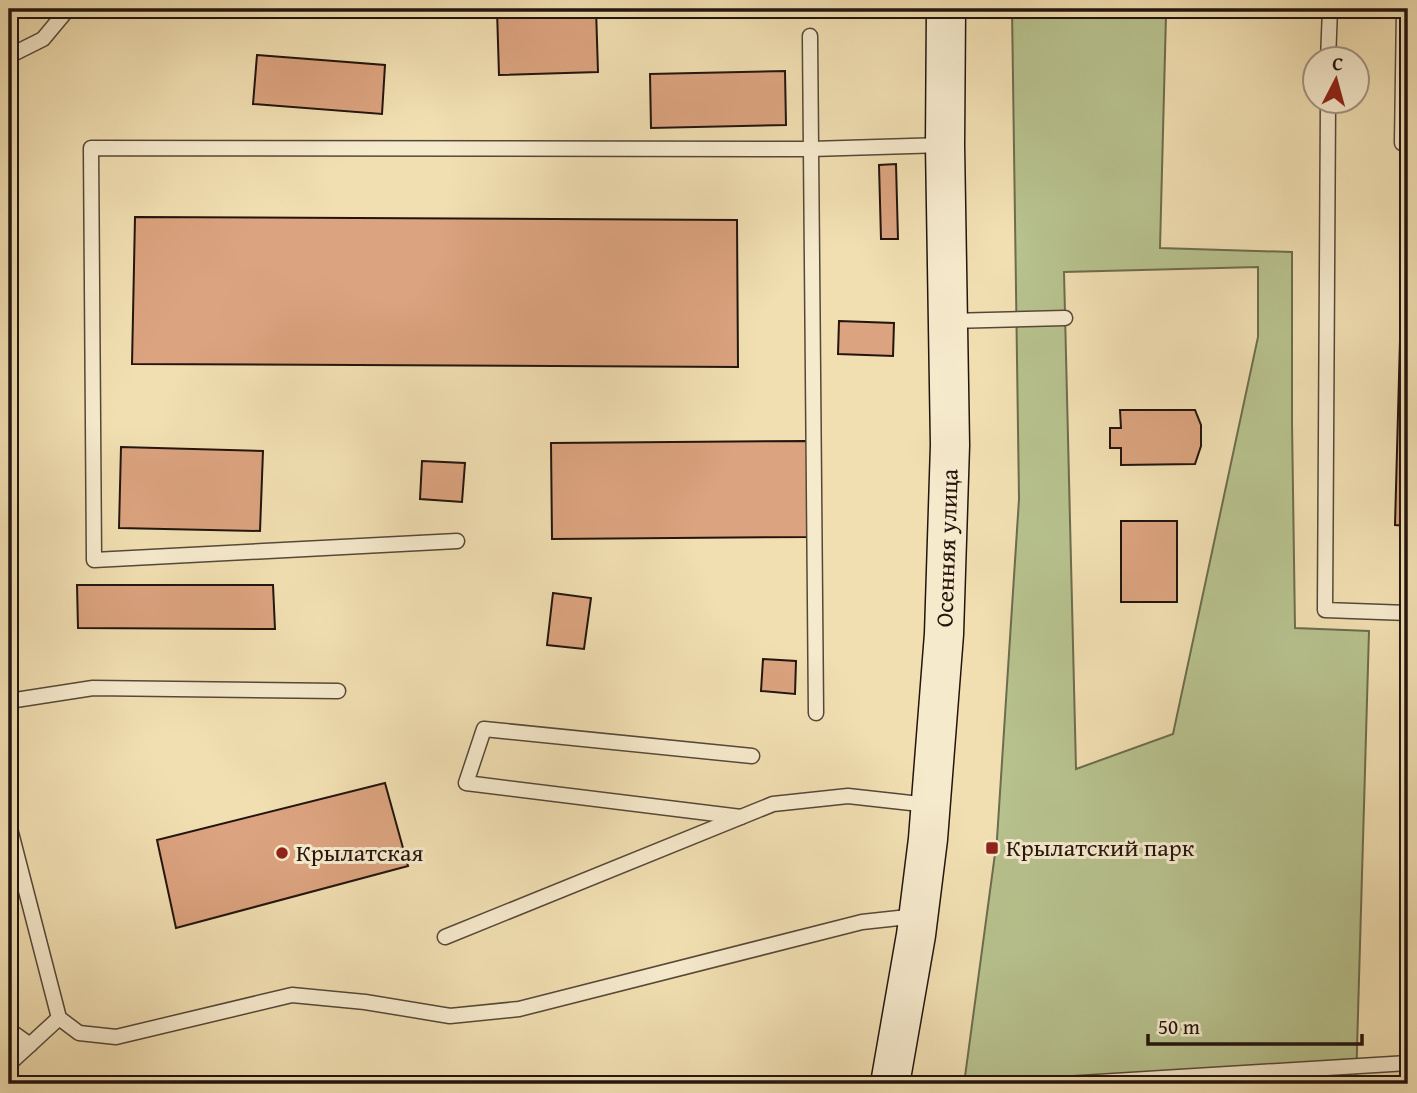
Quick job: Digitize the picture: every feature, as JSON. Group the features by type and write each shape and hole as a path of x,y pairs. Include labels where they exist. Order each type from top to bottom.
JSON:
{"main road":[{"name":"Осенняя улица","path":"890,1084 918,916 944,634 950,444 946,9"}],"lane":[{"path":"9,56 43,39 68,9"},
{"path":"1329,46 1330,9"},
{"path":"1404,9 1402,143 1408,143"},
{"path":"810,36 816,713"},
{"path":"1328,116 1325,610 1408,613"},
{"path":"457,541 93,560 92,148 811,149 946,145"},
{"path":"948,321 1065,318"},
{"path":"9,701 93,688 338,691"},
{"path":"741,817 466,783 484,729 752,756"},
{"path":"444,937 773,804 848,796 930,805"},
{"path":"9,825 59,1018 79,1033 116,1037 292,995 365,1002 450,1016 519,1009 862,922 918,916"},
{"path":"9,1064 59,1018"},
{"path":"9,1030 30,1045"},
{"path":"1065,1084 1408,1063"}],"green space":[{"path":"1012,9 1064,9 1064,14 1166,15 1160,248 1292,252 1295,628 1369,631 1356,1084 964,1084 997,839 1019,499","holes":["1258,267 1258,337 1173,734 1076,769 1064,272"]}],"building":[{"path":"9,9 54,9 54,18 9,15"},
{"path":"596,9 598,72 499,75 497,10"},
{"path":"257,55 385,65 382,114 253,104"},
{"path":"785,71 786,125 651,128 650,74"},
{"path":"896,164 898,239 881,239 879,165"},
{"path":"135,217 737,220 738,367 132,364"},
{"path":"1402,266 1408,266 1408,526 1395,525"},
{"path":"839,321 894,323 893,356 838,354"},
{"path":"1120,410 1195,410 1201,425 1201,446 1195,464 1121,465 1121,448 1110,448 1110,428 1121,428"},
{"path":"808,441 809,537 552,539 551,443"},
{"path":"121,447 263,451 260,531 119,528"},
{"path":"422,461 465,463 462,502 420,499"},
{"path":"1121,521 1177,521 1177,602 1121,602"},
{"path":"77,585 273,585 275,629 78,628"},
{"path":"553,593 591,598 584,649 547,645"},
{"path":"763,659 796,661 795,694 761,691"},
{"name":"Крылатская","path":"385,783 408,866 176,928 157,840"}],"place":[{"name":"Крылатский парк","path":"992,848"},
{"name":"Крылатская","path":"282,853"}]}
